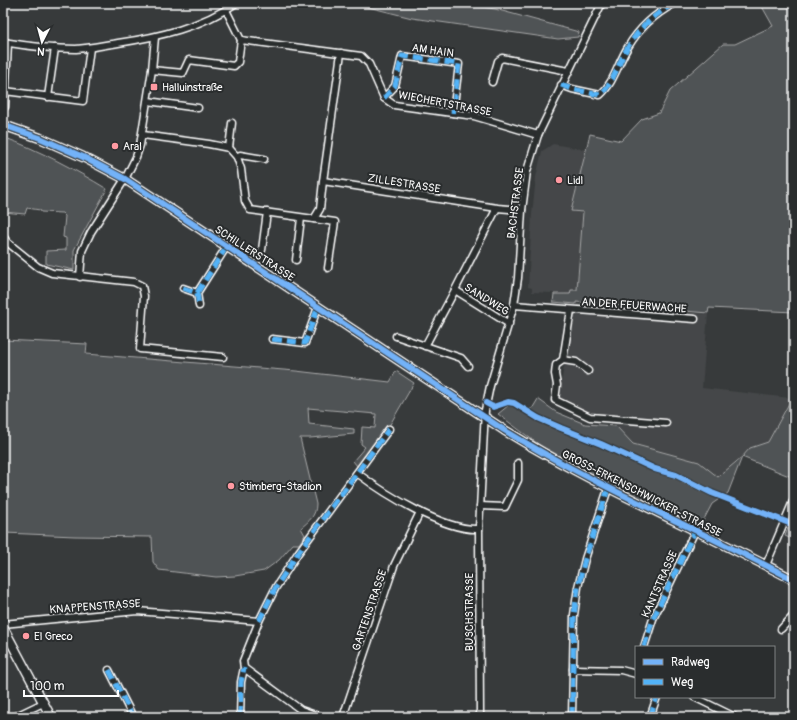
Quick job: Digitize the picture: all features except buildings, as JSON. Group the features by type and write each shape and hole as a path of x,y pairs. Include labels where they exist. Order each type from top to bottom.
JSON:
{"main road":[{"name":"SCHILLERSTRASSE","path":"3,125 40,138 83,157 125,179 485,417"},
{"name":"GROSS-ERKENSCHWICKER-STRASSE","path":"485,417 544,454 608,489 794,580"},
{"path":"3,627 51,717"}],"street":[{"path":"5,107 6,43 75,49 90,48 155,37 188,26 226,10 236,3"},
{"name":"BACHSTRASSE","path":"485,417 490,386 514,304 518,278 522,210 527,171 538,135 602,3"},
{"path":"561,85 600,95 607,89 628,47 643,26 664,9 675,3"},
{"path":"152,70 183,73 189,60 234,66 238,62 241,40 226,10"},
{"path":"80,277 82,251 91,232 125,179 136,157 143,135 155,37"},
{"name":"WIECHERTSTRASSE","path":"241,40 361,56 369,64 384,98 394,105 474,116 538,135"},
{"path":"48,97 55,48"},
{"path":"5,91 83,101 90,48"},
{"path":"314,219 320,209 341,53"},
{"name":"AM HAIN","path":"384,98 395,86 402,56 459,64 453,113"},
{"path":"492,82 498,61 502,58 568,71"},
{"path":"148,101 198,108"},
{"path":"229,148 232,123"},
{"path":"143,135 229,148 237,157 241,169 244,201 250,210 335,222 328,268"},
{"path":"237,157 240,155 264,158"},
{"name":"ZILLESTRASSE","path":"323,181 497,208 522,210"},
{"name":"BACHSTRASSE","path":"425,346 497,208"},
{"path":"262,250 267,212"},
{"path":"296,260 301,218"},
{"path":"3,231 4,226"},
{"path":"3,236 7,242 38,267 52,273 134,282 142,286 144,296 140,349 223,357"},
{"name":"SCHILLERSTRASSE","path":"197,293 227,246"},
{"path":"183,288 197,293 199,306"},
{"name":"SANDWEG","path":"455,290 509,324"},
{"name":"AN DER FEUERWACHE","path":"514,304 571,310 695,319"},
{"path":"272,339 305,343 318,307"},
{"name":"AN DER FEUERWACHE","path":"571,310 563,360 556,365 555,374 557,385 555,400 590,418 666,423"},
{"path":"396,336 461,358 468,366"},
{"path":"563,360 576,362 588,371"},
{"name":"BUSCHSTRASSE","path":"480,717 479,529 485,417"},
{"path":"240,717 241,682 244,661 259,621 276,587 298,553 389,429"},
{"path":"480,506 505,507 518,480 518,463"},
{"path":"357,473 420,512 437,520 472,530 479,529"},
{"path":"572,717 574,615 578,587 585,559 608,489"},
{"path":"766,565 794,498"},
{"name":"GARTENSTRASSE","path":"343,717 394,566 420,512"},
{"name":"KANTSTRASSE","path":"644,646 653,619 696,531"},
{"name":"KNAPPENSTRASSE","path":"3,624 138,611 259,621"},
{"path":"781,629 794,615"},
{"path":"244,668 301,710 321,717"},
{"path":"573,669 621,670 635,674"},
{"path":"109,670 133,717"},
{"path":"650,717 657,698"},
{"path":"696,698 735,717"},
{"path":"14,717 44,703"}],"shaded area":[{"path":"352,3 453,3 495,9 579,32 578,37 558,39 412,18"},
{"path":"760,3 794,3 794,312 709,308 708,313 576,302 576,304 553,302 554,294 570,294 571,290 577,290 583,212 571,211 590,134 621,141 642,119 659,113 670,91 723,44 735,44 773,26"},
{"path":"3,137 56,160 107,189 74,250 74,270 46,264 46,251 66,250 66,238 63,237 65,216 62,213 41,212 40,210 27,208 25,214 3,212"},
{"path":"553,144 587,150 571,211 583,212 577,290 570,294 532,292 532,288 528,287 532,214 536,177 542,151"},
{"path":"576,304 708,314 702,388 791,398 768,442 750,448 742,457 718,477 699,462 633,444 616,426 558,399"},
{"path":"3,340 87,344 86,354 296,371 390,382 396,371 414,383 381,440 357,466 353,461 365,447 361,444 362,427 375,428 376,414 308,408 309,424 354,429 354,434 300,438 316,504 315,512 301,528 305,535 299,544 293,544 279,560 264,571 235,576 216,577 159,570 153,562 152,537 4,533"},
{"path":"794,394 794,478 742,457 750,448 768,442"},
{"path":"538,399 556,412 585,424 616,426 633,444 699,462 718,477 742,457 728,493 712,504 701,525 605,483 542,447 498,414 509,405 532,409"},
{"path":"794,515 794,540 785,536"}],"marked path":[{"path":"561,85 600,95 609,85 624,53 632,40 654,17 675,3"},
{"path":"384,98 395,86 402,56 459,64 453,113"},
{"path":"183,288 197,293 227,246"},
{"path":"197,293 199,306"},
{"path":"272,339 305,343 318,307"},
{"path":"259,621 276,587 298,553 389,429"},
{"path":"572,717 574,615 578,587 585,559 608,489"},
{"path":"644,646 653,619 695,531"},
{"path":"240,717 241,682 244,668"},
{"path":"109,670 133,717"},
{"path":"650,717 657,698"}],"cycle path":[{"path":"3,125 40,138 83,157 125,179 504,430 539,451 611,489 794,580"},
{"path":"486,403 493,407 508,402 514,403 538,418 601,444 655,469 676,475 712,493 794,525"}],"place":[{"name":"Halluinstraße","path":"154,87"},
{"name":"Aral","path":"115,146"},
{"name":"Lidl","path":"559,180"},
{"name":"Stimberg-Stadion","path":"231,486"},
{"name":"El Greco","path":"26,636"}]}
